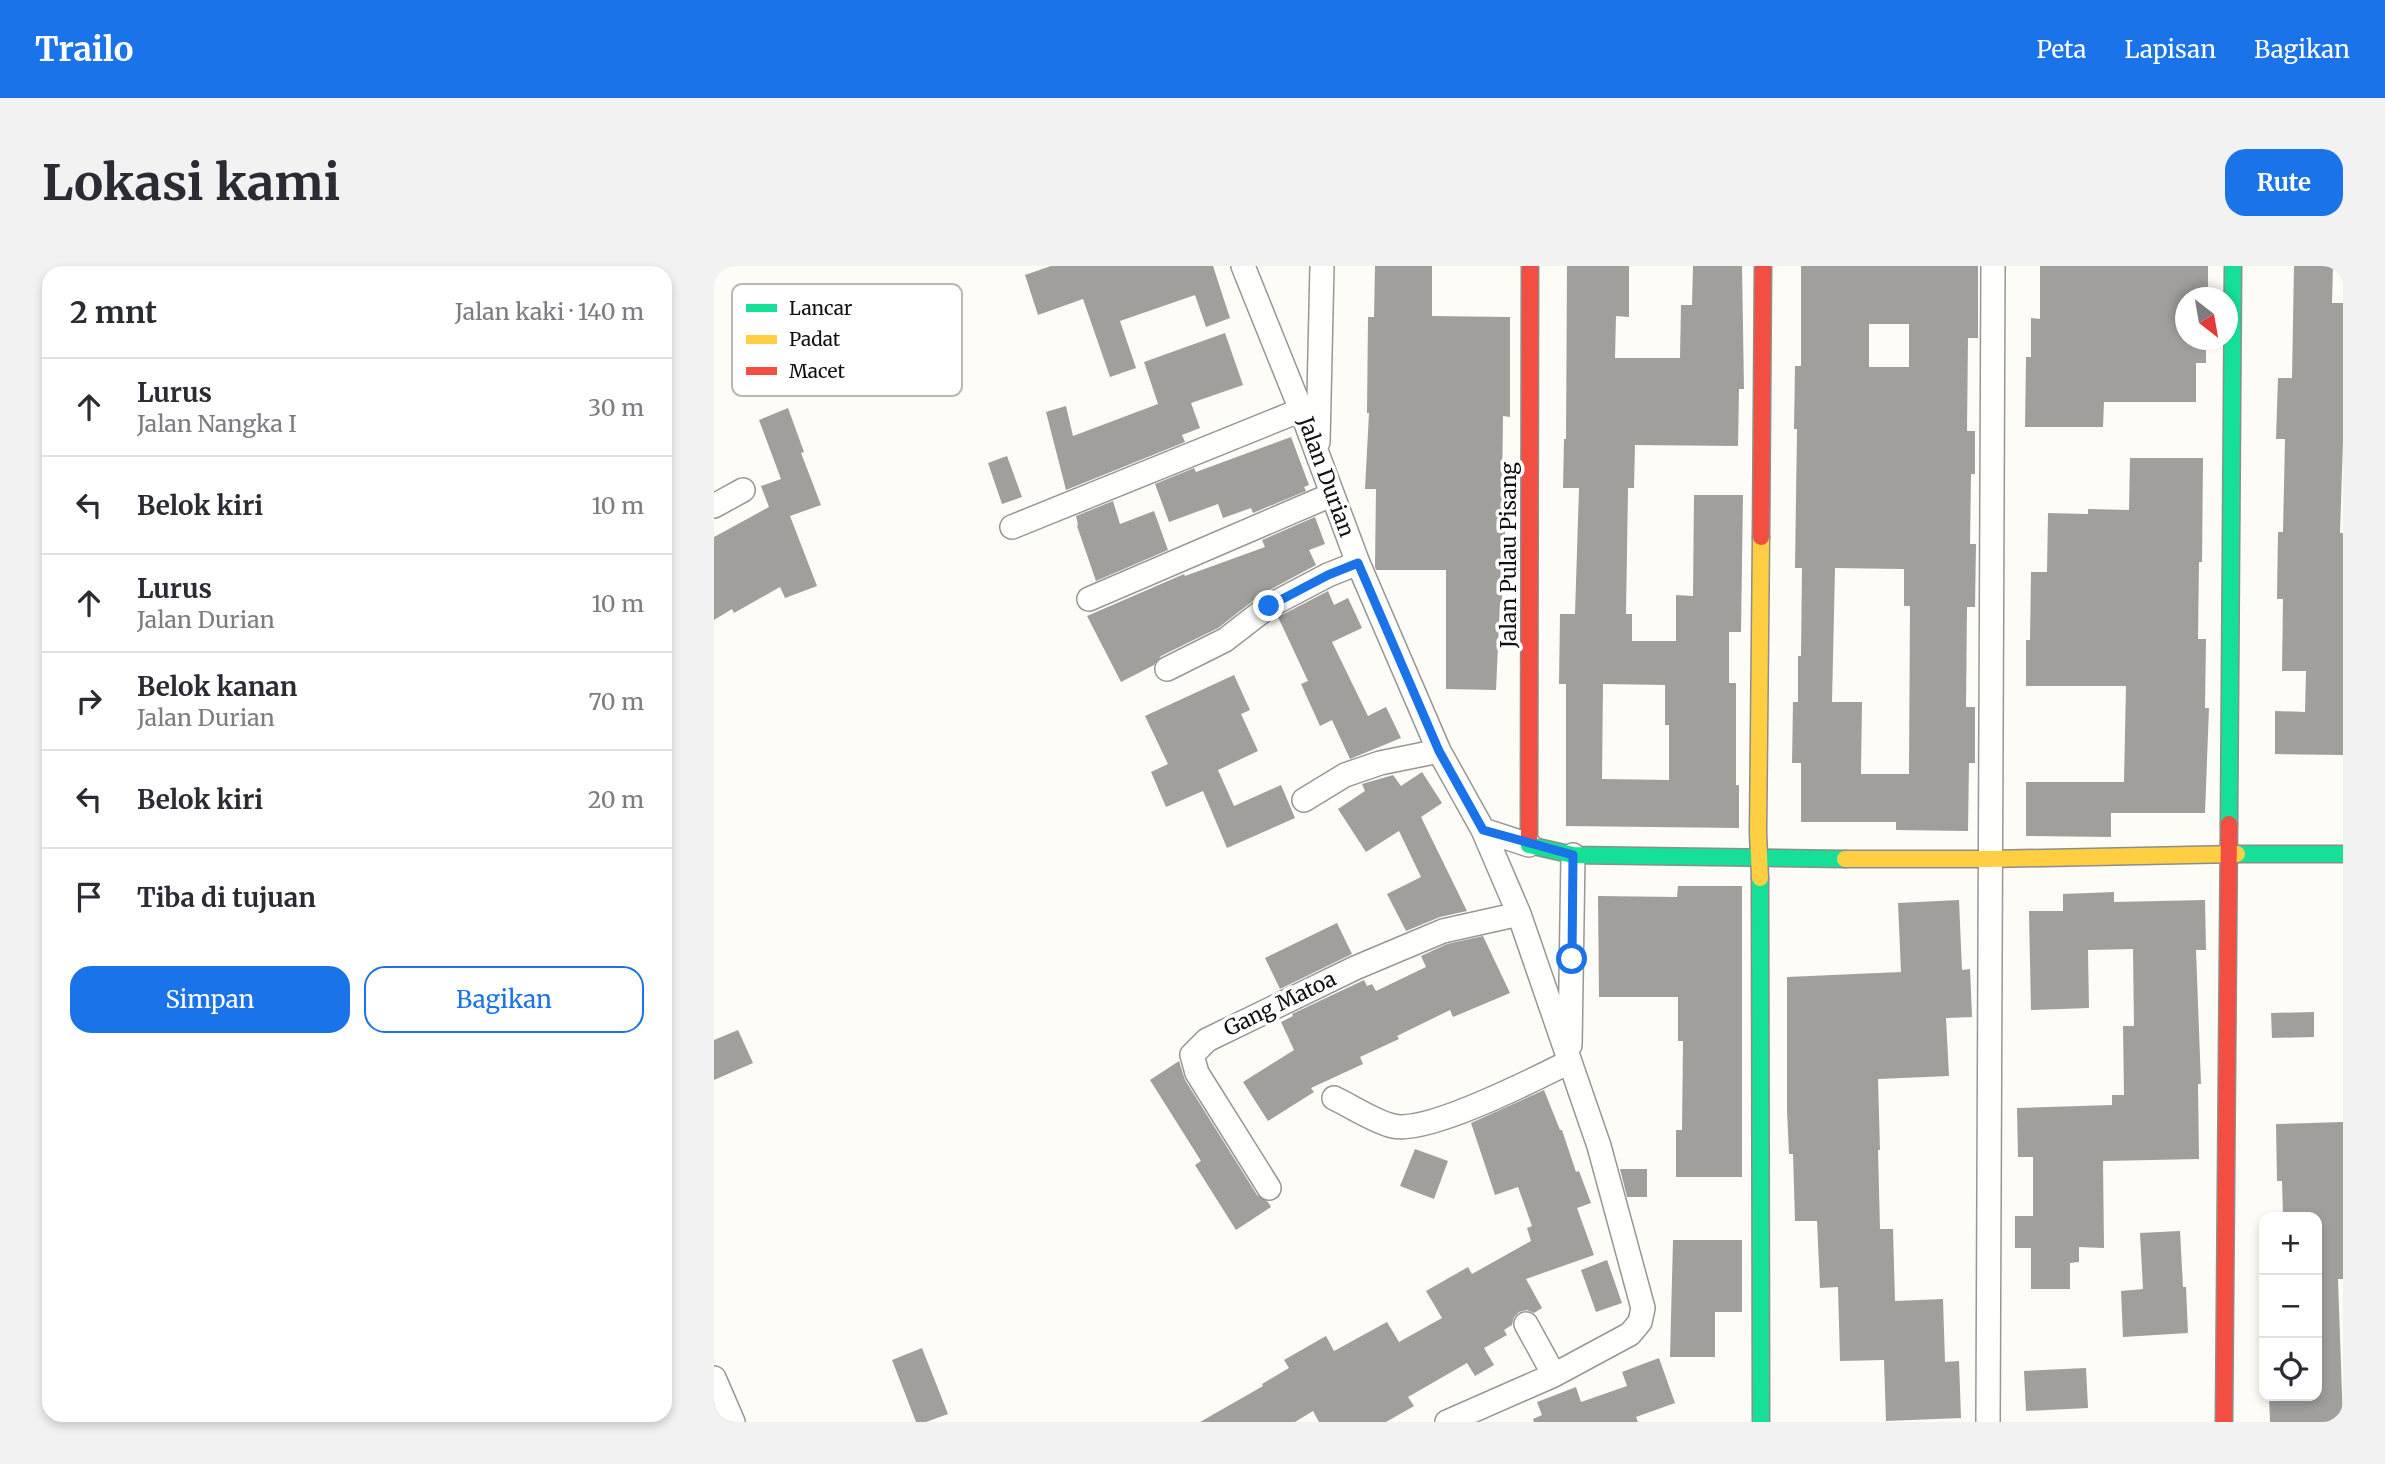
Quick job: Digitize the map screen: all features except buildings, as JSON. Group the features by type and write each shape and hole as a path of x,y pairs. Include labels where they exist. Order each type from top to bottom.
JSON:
{"street":[{"name":"Jalan Durian","path":"1243,266 1358,563 1439,751 1483,830 1519,914 1599,1146 1643,1308 1640,1322 1630,1334 1554,1375 1447,1422"},
{"path":"1317,455 1321,266"},
{"name":"Jalan Pulau Pisang","path":"1529,845 1530,266"},
{"path":"1761,1422 1759,859 1763,266"},
{"path":"1988,1422 1993,266"},
{"path":"2224,1422 2233,266"},
{"path":"1012,527 1301,410"},
{"path":"714,506 743,490"},
{"path":"1088,599 1331,495"},
{"path":"1167,670 1225,640 1269,606 1328,575 1358,563"},
{"path":"1304,800 1345,775 1380,763 1439,751"},
{"path":"1483,830 1529,845 1573,855 1759,859 1989,859 2343,854"},
{"path":"1334,1098 1393,1126 1417,1126 1509,1092 1569,1062 1573,855"},
{"name":"Gang Matoa","path":"1269,1188 1197,1073 1192,1055 1207,1040 1355,968 1443,931 1519,914"},
{"path":"1527,1324 1554,1375"},
{"path":"714,1378 733,1422"}],"traffic: fast":[{"path":"2229,824 2233,266"},
{"path":"1529,839 1529,845 1573,855 1845,859"},
{"path":"2237,854 2343,854"},
{"path":"1760,878 1761,1422"}],"traffic: slow":[{"path":"1760,878 1758,833 1761,537"},
{"path":"1845,859 2237,854"}],"traffic: jam":[{"path":"1529,839 1530,266"},
{"path":"1761,537 1763,266"},
{"path":"2224,1422 2229,824"}],"route":[{"path":"1269,606 1328,575 1358,563 1439,751 1483,830 1529,845 1573,855 1572,959"}]}
